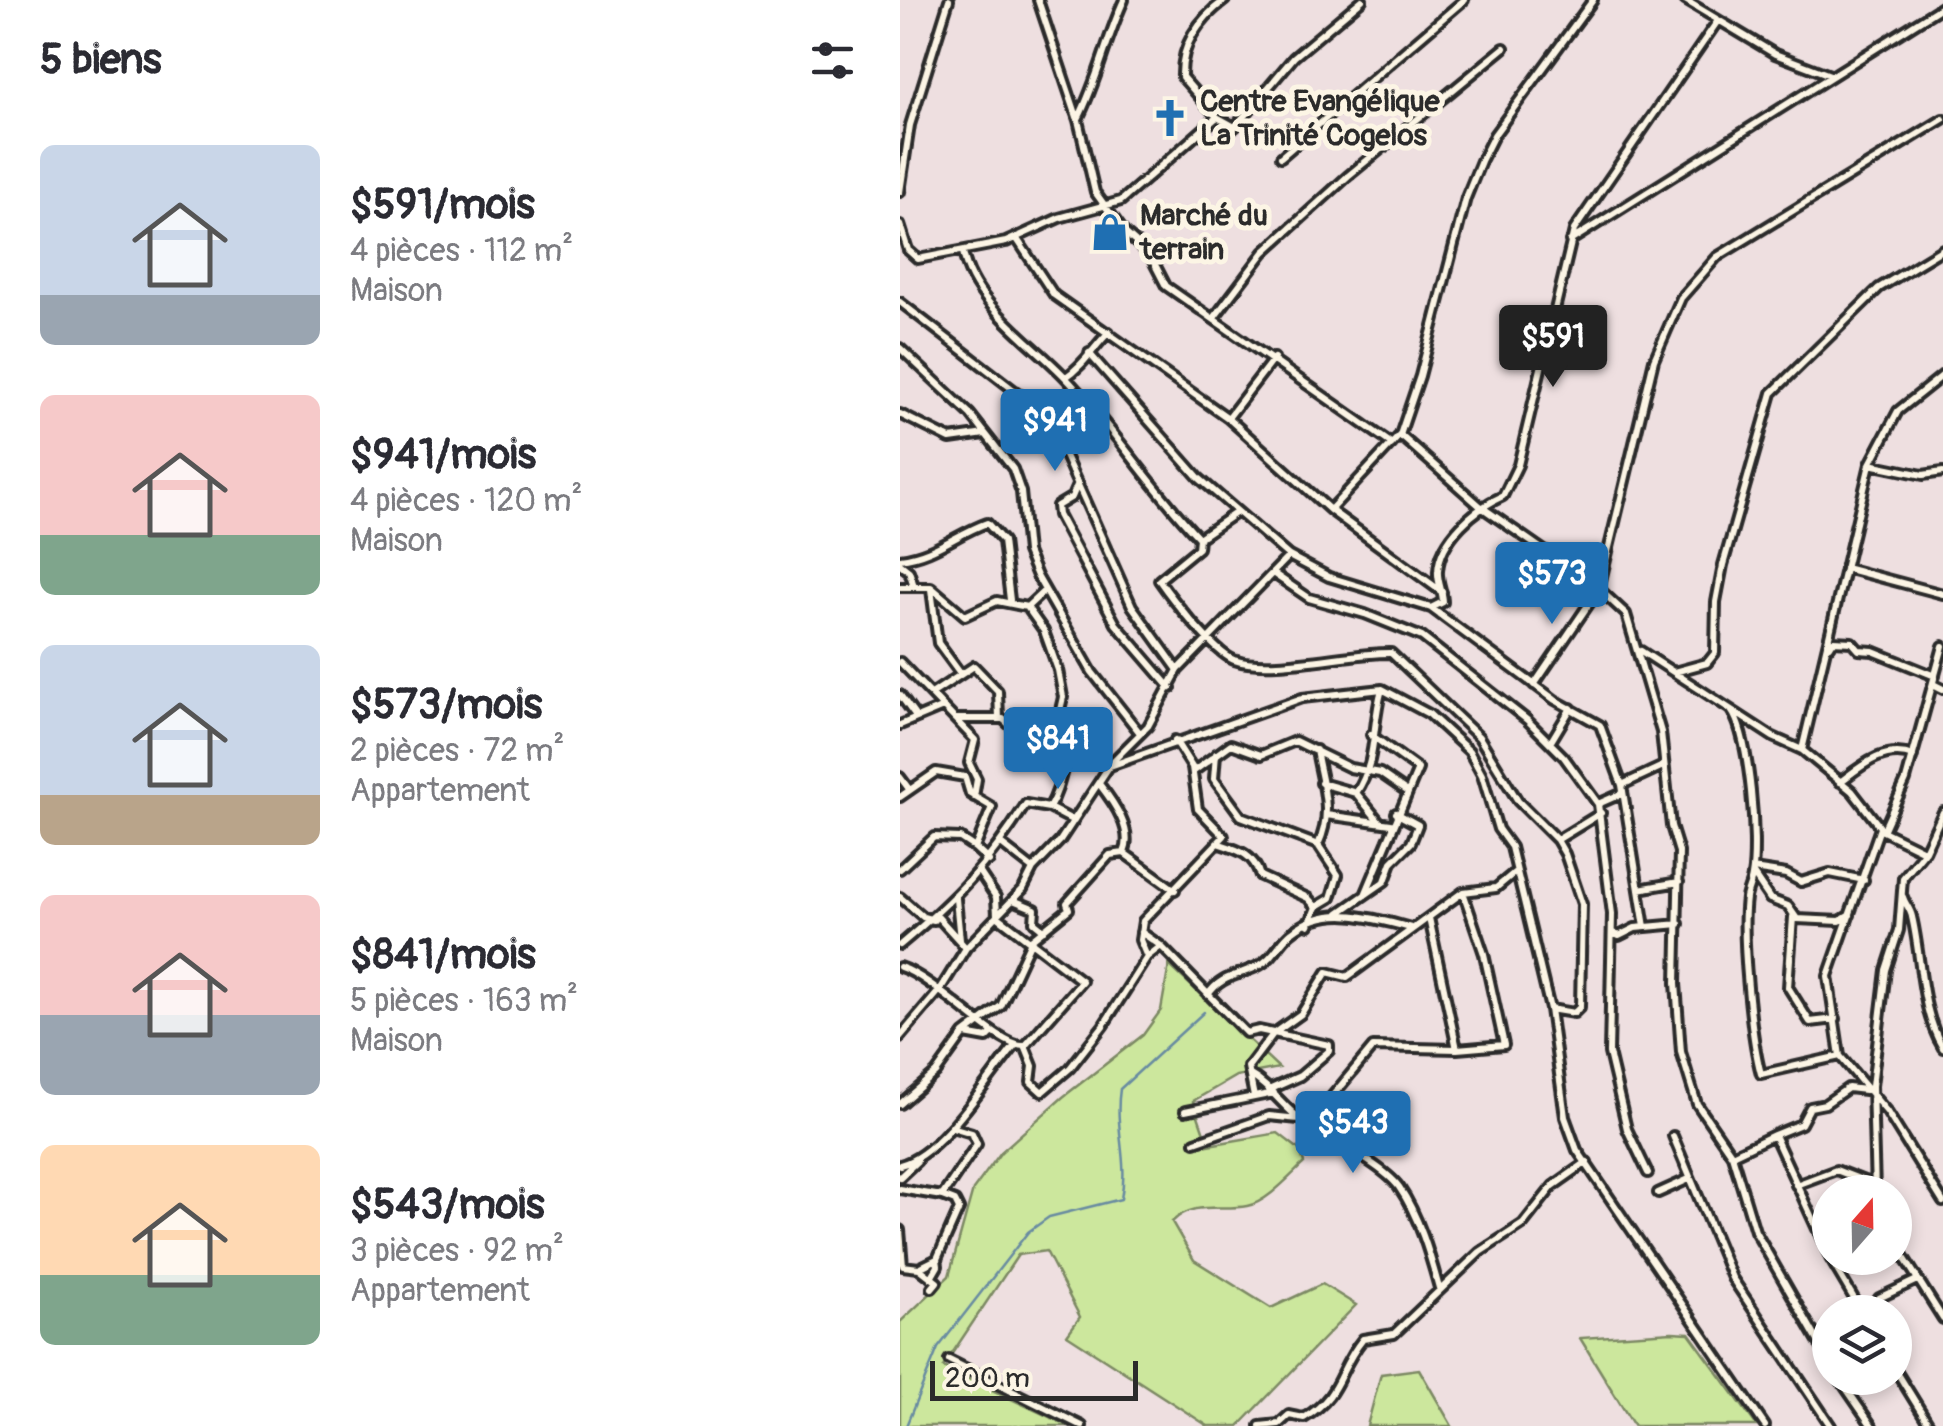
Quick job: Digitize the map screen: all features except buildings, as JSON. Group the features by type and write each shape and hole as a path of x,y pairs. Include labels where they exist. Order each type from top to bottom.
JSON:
{"street":[{"path":"900,192 903,147 949,0"},
{"path":"1038,0 1078,120 1087,170 1104,206 1124,232 1150,255 1166,286 1392,444"},
{"path":"1078,120 1097,84 1110,30 1124,0"},
{"path":"1224,0 1195,27 1181,61 1182,77 1229,126 1240,124 1294,57 1362,0"},
{"path":"1281,158 1464,0"},
{"path":"1330,510 1400,436 1466,198 1481,161 1494,135 1593,0"},
{"path":"1686,0 1775,54 1831,76"},
{"path":"1569,242 1943,6"},
{"path":"1431,608 1443,602 1438,570 1449,540 1480,506 1503,496 1518,465 1569,242 1644,124 1717,22"},
{"path":"1214,318 1264,252 1348,176 1504,48"},
{"path":"900,225 908,250 918,260 1017,239 1059,218 1122,200 1217,116"},
{"path":"1534,685 1599,590 1654,360 1691,282 1716,257 1896,152 1943,119"},
{"path":"1017,239 1054,295 1228,418 1330,510 1442,592"},
{"path":"1674,672 1707,663 1715,652 1716,602 1723,565 1772,393 1880,288 1943,249"},
{"path":"963,252 970,274 1007,321 1066,377 1198,538 1198,548 1160,580 1190,621 1225,654 1246,662 1395,655 1480,738 1518,801 1557,840 1582,904 1580,1006 1574,1013 1550,1009"},
{"path":"900,302 1028,401 1058,440 1124,591 1178,670"},
{"path":"1066,377 1083,366 1088,353 1109,332"},
{"path":"900,348 985,434 1013,470 1021,492 1027,552 1044,591 1092,672 1140,733"},
{"path":"1088,353 1199,478 1289,556 1329,577 1431,608 1534,685 1600,725 1623,789 1645,927"},
{"path":"1228,418 1274,358"},
{"path":"1802,750 1870,464 1898,411 1943,375"},
{"path":"900,414 950,439 985,434"},
{"path":"1400,436 1480,506 1599,590 1626,614 1661,732 1663,766 1679,852 1676,983 1681,1052 1697,1104 1732,1155 1755,1231 1812,1331"},
{"path":"1870,464 1923,475 1943,472"},
{"path":"1079,482 1072,497 1057,506 1058,515 1116,624 1170,688"},
{"path":"1198,538 1237,512"},
{"path":"914,586 900,562 932,552 961,532 987,523 1003,541 1010,600"},
{"path":"902,1032 940,990 966,948 1013,900 1033,869 1075,821 1110,766 1140,733 1178,670 1289,556"},
{"path":"1845,568 1943,594"},
{"path":"1274,574 1309,598 1366,614 1422,637 1550,744 1598,804 1613,933 1610,1054 1621,1110 1648,1173"},
{"path":"900,587 932,588 964,616 986,605 1010,600 1026,607 1054,655 1063,697 1057,723 1070,747 1058,772 1061,785 1049,808"},
{"path":"932,588 938,644 960,673"},
{"path":"1026,607 1044,591"},
{"path":"1826,652 1832,641 1852,642 1859,650 1934,680 1943,690"},
{"path":"1943,646 1913,756 1881,830 1828,976 1840,1056 1888,1112 1943,1202"},
{"path":"1640,651 1731,710 1747,716 1772,737 1802,750 1852,791 1881,830 1924,851"},
{"path":"900,662 976,740 970,763 977,779 974,797"},
{"path":"934,694 974,666 1001,697 999,718"},
{"path":"1110,766 1302,698 1382,689 1429,714 1469,751 1482,775 1498,829 1511,847 1514,873 1550,1009 1565,1116 1577,1150 1765,1426"},
{"path":"1356,793 1372,770 1371,735 1382,689"},
{"path":"900,695 916,718"},
{"path":"900,725 943,707"},
{"path":"1550,744 1571,708"},
{"path":"1731,710 1740,728 1753,804 1752,871 1746,900 1752,1022 1761,1074 1840,1056"},
{"path":"1740,728 1747,716"},
{"path":"954,719 999,718 1030,743 1057,746 1066,740"},
{"path":"1365,895 1391,824 1418,767 1371,735"},
{"path":"1147,957 1141,932 1143,921 1224,835 1198,808 1193,772 1175,740"},
{"path":"1193,772 1231,744 1261,754 1295,741 1350,768 1372,770 1406,791"},
{"path":"1315,749 1321,783 1328,797 1318,845"},
{"path":"1840,782 1880,756 1903,752 1913,756"},
{"path":"1216,754 1214,779 1241,816 1318,845 1338,878 1329,900 1316,907 1309,924"},
{"path":"1598,804 1663,766"},
{"path":"1852,791 1857,768"},
{"path":"900,797 922,778 946,774 966,778 974,797 992,807 975,848"},
{"path":"900,776 909,789"},
{"path":"1321,783 1356,793 1379,821"},
{"path":"1100,785 1121,820 1128,841 1124,853"},
{"path":"900,946 936,918 980,873 1026,804 1049,808 1075,821"},
{"path":"1872,1175 1870,1095 1876,1029 1886,970 1899,930 1903,878 1924,851 1943,812"},
{"path":"1334,917 1385,880 1392,862 1418,830 1418,825 1396,813"},
{"path":"1557,840 1600,813"},
{"path":"1326,815 1391,824"},
{"path":"900,869 934,836 960,838 990,860"},
{"path":"1217,843 1244,852 1257,862 1264,878 1308,898 1316,907"},
{"path":"1001,844 1033,869"},
{"path":"900,1104 924,1086 980,1018 1000,1006 1032,939 1069,909 1067,904 1110,856 1124,853 1176,890"},
{"path":"1752,871 1786,874 1801,882 1830,873 1864,880"},
{"path":"1752,871 1770,899 1788,906 1793,917 1788,988 1810,1022 1836,1020"},
{"path":"964,1034 990,1035 1014,1047 1025,1046 1082,983 1032,939 998,916 996,897 980,873"},
{"path":"1254,1098 1248,1067 1274,1034 1301,1014 1326,972 1347,977 1464,892 1496,888 1514,873"},
{"path":"1903,878 1902,900 1912,913 1918,962 1936,1036 1943,1048"},
{"path":"1639,889 1678,882"},
{"path":"1309,1124 1373,1047 1456,1049 1505,1043 1464,892"},
{"path":"900,896 923,918 936,918 966,948"},
{"path":"956,898 960,940"},
{"path":"1013,900 1035,909 1034,922 1044,930"},
{"path":"1208,995 1217,981 1259,966 1275,954 1294,930 1309,924 1358,913 1413,928"},
{"path":"1793,917 1842,921 1851,914"},
{"path":"1429,918 1456,1049"},
{"path":"1613,933 1619,936 1645,927 1672,928 1680,923"},
{"path":"1141,932 1161,946 1246,1033 1259,1030 1330,1048 1300,1076 1273,1091 1185,1111"},
{"path":"1025,1046 1033,1066 1032,1082 1042,1092 1070,1068 1103,1026 1147,957 1161,946"},
{"path":"900,966 980,1018 990,1035"},
{"path":"900,1177 952,1127 1014,1047"},
{"path":"1249,1074 1273,1091 1300,1119 1399,1187 1428,1247 1440,1290"},
{"path":"1732,1155 1801,1124 1810,1107 1848,1088 1870,1095"},
{"path":"1195,1142 1270,1116 1300,1119"},
{"path":"942,1196 977,1144 972,1133 952,1127"},
{"path":"1774,1135 1812,1219"},
{"path":"1674,1136 1732,1278 1832,1426"},
{"path":"900,1165 921,1157"},
{"path":"1260,1426 1279,1424 1289,1415 1304,1418 1334,1397 1342,1368 1361,1342 1394,1334 1480,1252 1523,1224 1552,1186 1587,1162"},
{"path":"1823,1175 1836,1170 1849,1175"},
{"path":"1658,1194 1690,1179"},
{"path":"1796,1185 1812,1179"},
{"path":"900,1189 942,1196 956,1201 959,1209 931,1278"},
{"path":"900,1230 903,1266 919,1268 937,1282 932,1288"},
{"path":"919,1268 937,1259"},
{"path":"1912,1273 1943,1318"},
{"path":"1885,1295 1916,1280"},
{"path":"950,1360 1082,1426"},
{"path":"1851,1395 1872,1426"},
{"path":"1911,1395 1930,1426"}],"green space":[{"path":"1169,965 1279,1068 1236,1076 1193,1101 1208,1145 1278,1133 1300,1150 1304,1163 1255,1204 1198,1209 1172,1222 1194,1260 1271,1308 1322,1284 1356,1305 1239,1426 1208,1426 1067,1335 1080,1317 1046,1251 1018,1255 943,1367 1069,1426 900,1426 900,1322 949,1276 973,1190 1001,1152 1063,1097 1143,1035 1161,1010"},
{"path":"1689,1333 1757,1426 1634,1426 1580,1338"},
{"path":"1419,1369 1452,1426 1367,1426 1381,1374"}],"waterway":[{"path":"906,1426 938,1348 1028,1232 1049,1217 1121,1199 1120,1089 1204,1012"}],"place":[{"name":"Centre Evangélique La Trinité Cogelos","path":"1170,118"},
{"name":"Marché du terrain","path":"1110,232"}]}
